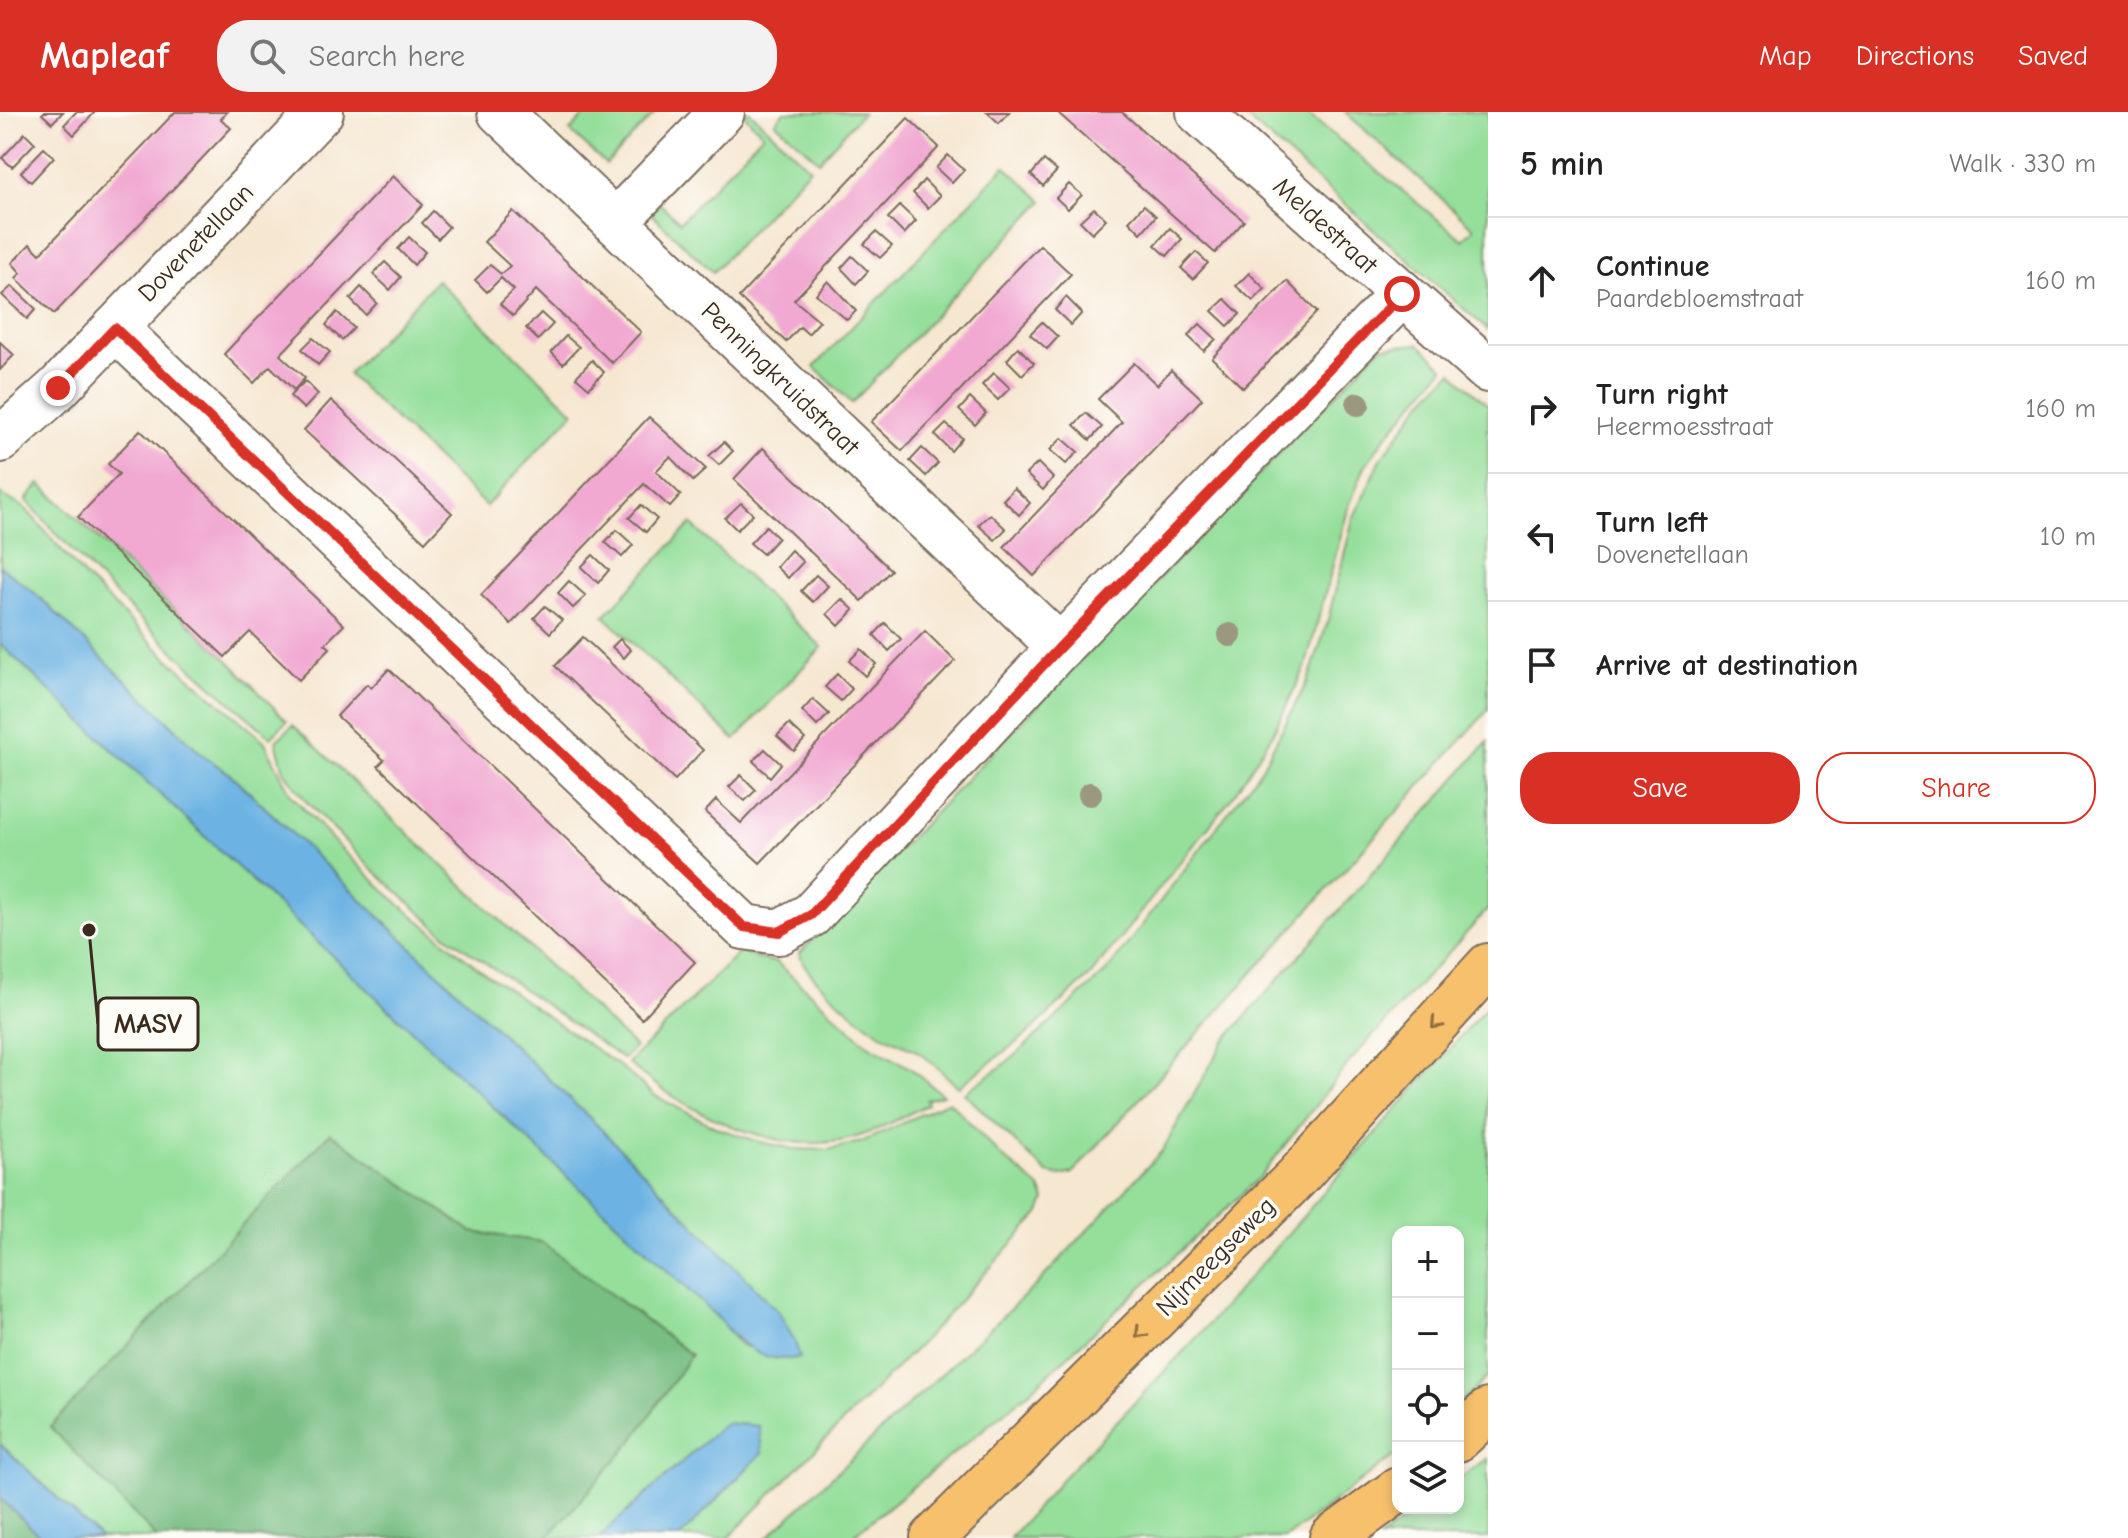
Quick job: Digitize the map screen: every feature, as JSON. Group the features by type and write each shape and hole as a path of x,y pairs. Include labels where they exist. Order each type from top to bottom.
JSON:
{"main road":[{"name":"Nijmeegseweg","path":"933,1538 1297,1177 1488,966"},
{"path":"1464,1433 1488,1411"},
{"path":"1332,1538 1392,1494"}],"street":[{"name":"Dovenetellaan","path":"0,440 36,410 321,112"},
{"name":"Penningkruidstraat","path":"500,112 1060,647"},
{"path":"615,222 722,112"},
{"name":"Meldestraat","path":"1199,112 1488,370"},
{"path":"115,328 744,927 779,932 811,915 1060,647 1402,294"}],"green space":[{"path":"588,112 656,112 606,164 570,131"},
{"path":"747,112 810,168 713,272 650,213 659,203 680,222 763,134 744,115"},
{"path":"784,112 863,112 819,161 775,122"},
{"path":"1240,112 1305,112 1463,240 1474,228 1345,112 1488,112 1488,330"},
{"path":"1005,166 1043,201 852,403 814,367"},
{"path":"437,280 574,412 486,506 348,374"},
{"path":"1419,344 1444,368 1386,436 1365,466 1348,509 1305,668 1273,733 1235,793 1090,976 1026,1035 958,1087 921,1054 873,1028 834,997 810,973 800,953 1381,347"},
{"path":"1452,372 1488,405 1488,710 1073,1173 1061,1176 1047,1173 964,1093 1009,1061 1107,971 1262,768 1309,678 1327,624 1353,519 1381,459 1423,401"},
{"path":"40,484 225,657 287,721 271,737 144,623 55,532 26,500"},
{"path":"0,494 25,508 85,577 166,657 264,741 291,795 339,847 399,904 482,971 622,1068 655,1096 717,1128 760,1142 794,1149 827,1150 862,1142 949,1101 998,1153 1040,1188 1045,1200 1040,1213 926,1338 728,1538 679,1538 762,1453 725,1424 598,1538 547,1538 631,1443 691,1355 542,1242 472,1232 330,1133 160,1538 100,1538 0,1444 0,644 717,1317 739,1344 762,1355 598,1126 229,773 206,758 36,594 0,566"},
{"path":"691,524 822,647 735,740 604,616"},
{"path":"293,725 635,1047 623,1059 443,933 370,867 307,802 284,771 276,741"},
{"path":"1488,742 1488,909 1350,1061 1261,1176 1029,1392 850,1538 767,1538 1037,1284 1162,1151 1224,1041"},
{"path":"741,951 776,962 868,1045 910,1068 943,1095 926,1100 928,1104 859,1136 820,1143 791,1141 761,1136 703,1113 650,1081 628,1063"},
{"path":"1488,1005 1488,1376 1464,1400 1464,1226 1392,1226 1392,1458 1285,1538 1010,1538 1200,1334"},
{"path":"330,1133 472,1232 542,1242 691,1355 631,1443 547,1538 157,1538 50,1427"},
{"path":"1488,1458 1488,1538 1380,1538 1412,1514 1464,1514 1464,1476"},
{"path":"0,1498 42,1538 0,1538"}],"water":[{"path":"0,566 36,594 206,758 229,773 598,1126 779,1312 800,1358 762,1355 734,1336 0,644"},
{"path":"725,1423 759,1426 762,1453 679,1538 598,1538"},
{"path":"0,1444 100,1538 42,1538 0,1498"}],"building":[{"path":"63,112 52,123 42,114"},
{"path":"76,112 95,112 74,135 64,125"},
{"path":"175,112 227,112 221,119 231,128 54,314 16,278 21,273 12,263 30,244 40,254"},
{"path":"987,112 1009,112 999,123"},
{"path":"1057,112 1122,112 1244,221 1215,253"},
{"path":"908,118 939,147 794,300 820,321 808,334 800,327 786,342 739,297"},
{"path":"25,133 35,143 12,167 2,158"},
{"path":"44,148 54,157 31,182 21,172"},
{"path":"948,155 964,170 952,183 936,168"},
{"path":"1044,160 1057,171 1043,186 1031,175"},
{"path":"393,176 423,205 280,355 305,378 294,390 270,366 254,383 224,354"},
{"path":"924,180 940,196 928,208 913,193"},
{"path":"1069,184 1082,195 1068,209 1056,198"},
{"path":"1144,205 1156,216 1141,233 1129,221"},
{"path":"900,206 916,221 904,234 888,218"},
{"path":"1094,208 1106,219 1092,233 1080,221"},
{"path":"433,211 449,227 438,239 422,223"},
{"path":"513,211 641,332 612,363 536,290 513,316 500,304 514,290 501,278 487,292 475,280 490,265 501,274 510,266 484,242"},
{"path":"1170,228 1182,239 1167,256 1155,245"},
{"path":"876,232 892,246 880,258 864,244"},
{"path":"409,237 425,252 414,265 398,249"},
{"path":"1040,245 1071,274 902,451 871,422"},
{"path":"1196,252 1208,263 1193,279 1181,268"},
{"path":"852,256 868,271 856,284 841,268"},
{"path":"385,262 401,277 390,290 373,274"},
{"path":"1249,273 1265,289 1253,301 1236,286"},
{"path":"828,281 856,311 847,320 816,294"},
{"path":"1287,281 1317,312 1243,388 1212,358"},
{"path":"12,286 36,309 27,319 2,295"},
{"path":"361,287 377,303 366,315 350,299"},
{"path":"1066,297 1082,313 1071,325 1055,310"},
{"path":"1225,299 1240,314 1228,326 1212,311"},
{"path":"337,312 354,328 342,340 326,325"},
{"path":"541,313 553,324 538,340 526,328"},
{"path":"1042,322 1058,337 1047,349 1030,334"},
{"path":"1200,324 1216,339 1204,351 1188,336"},
{"path":"566,336 579,347 563,364 551,352"},
{"path":"313,338 330,352 318,365 302,349"},
{"path":"0,342 14,355 0,370"},
{"path":"1018,347 1034,363 1022,375 1007,360"},
{"path":"592,360 604,372 589,388 576,377"},
{"path":"1134,363 1157,385 1171,370 1202,399 1034,576 1004,547 1122,422 1098,399"},
{"path":"994,373 1010,388 998,400 982,385"},
{"path":"305,381 318,394 304,409 290,396"},
{"path":"970,398 986,413 975,425 959,410"},
{"path":"331,400 452,513 425,542 304,430"},
{"path":"1086,413 1102,427 1090,440 1074,425"},
{"path":"649,417 706,469 693,481 670,457 656,471 681,495 670,507 644,484 511,624 481,595"},
{"path":"946,424 962,438 951,451 935,435"},
{"path":"140,430 344,625 325,644 330,648 299,680 250,632 225,657 78,517 119,474 108,464"},
{"path":"1062,438 1078,452 1066,464 1050,450"},
{"path":"724,442 733,451 719,465 709,456"},
{"path":"763,448 891,570 862,601 734,479"},
{"path":"922,448 938,463 926,476 910,461"},
{"path":"1038,463 1053,478 1043,490 1026,474"},
{"path":"1014,488 1030,503 1019,515 1003,500"},
{"path":"741,503 753,514 737,530 725,518"},
{"path":"641,505 657,519 646,532 629,518"},
{"path":"990,514 1006,529 995,540 978,525"},
{"path":"766,526 778,538 763,554 750,543"},
{"path":"617,530 633,545 622,557 605,542"},
{"path":"791,550 803,562 788,578 776,567"},
{"path":"593,555 609,570 598,583 581,567"},
{"path":"816,575 828,586 813,602 801,591"},
{"path":"569,581 586,596 573,608 558,593"},
{"path":"842,599 854,610 839,626 827,614"},
{"path":"545,606 562,620 550,633 534,618"},
{"path":"885,623 901,639 889,651 874,635"},
{"path":"925,631 955,661 760,863 705,812 716,800 741,823"},
{"path":"583,637 703,750 675,780 555,666"},
{"path":"620,639 631,650 624,658 612,647"},
{"path":"861,649 876,664 865,676 849,661"},
{"path":"389,669 695,962 642,1019 378,766 384,760 337,716 367,684 371,688"},
{"path":"837,674 852,689 841,701 825,687"},
{"path":"813,699 829,714 817,726 802,711"},
{"path":"789,724 805,739 794,751 777,736"},
{"path":"765,749 781,764 770,777 753,761"},
{"path":"741,775 756,790 745,801 729,787"}],"place":[{"name":"MASV","path":"89,930"}],"route":[{"path":"58,388 115,328 744,927 779,932 811,915 1060,647 1402,294"}]}
